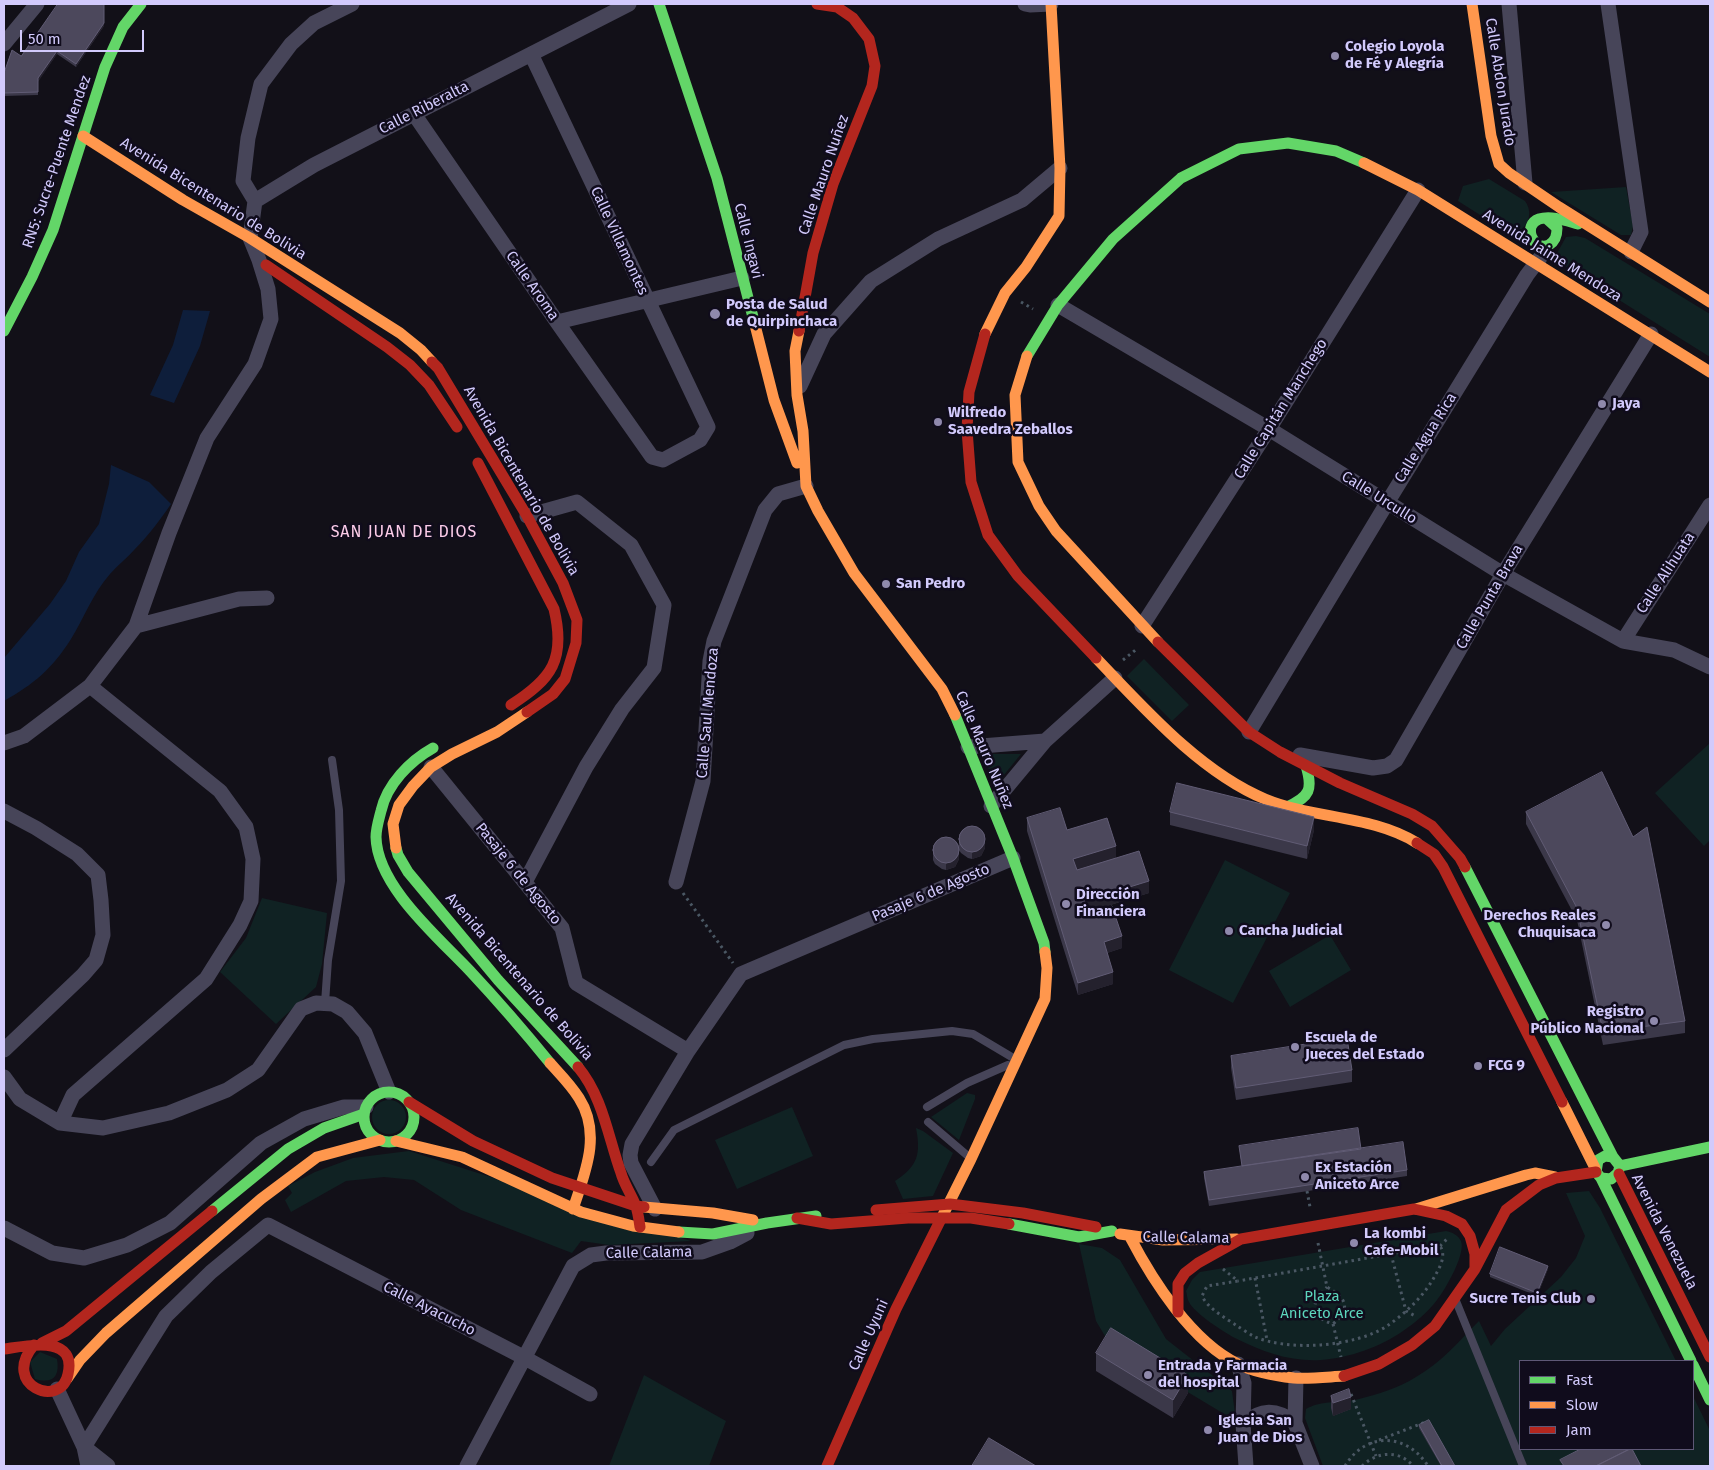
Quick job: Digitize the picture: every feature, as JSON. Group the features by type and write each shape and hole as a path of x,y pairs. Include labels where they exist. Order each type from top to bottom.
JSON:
{"main road":[{"name":"RN5: Sucre-Puente Mendez","path":"4,331 32,277 53,230 83,154 83,136 105,67 123,27 141,4"},
{"name":"Calle Ingavi","path":"659,4 717,178 774,400 806,486"},
{"name":"Calle Mauro Nuñez","path":"817,4 837,7 853,18 868,39 875,66 872,86 834,184 813,253 795,351 797,395 803,431 806,486 818,511 854,572 942,689 959,723 1013,858 1044,943 1047,968 1045,999 961,1177"},
{"path":"1051,4 1060,168 1059,216 1026,267 1005,293 984,334 969,392 967,430 971,482 988,535 1018,576 1112,675 1189,751 1239,786 1265,799 1287,807 1378,826 1412,840 1434,854 1443,867 1511,1000 1691,1360"},
{"name":"Calle Abdon Jurado","path":"1472,4 1491,136 1500,164 1509,173 1559,207"},
{"name":"Avenida Bicentenario de Bolivia","path":"83,136 183,200 246,244 400,333 421,350 438,368 527,516 563,583 577,620 576,643 565,679 553,694 497,732 452,754 430,768 399,805 393,824 394,839 398,855 408,872 498,980 559,1045 581,1071 592,1088 612,1141 620,1174 636,1206 640,1227"},
{"name":"Avenida Jaime Mendoza","path":"1147,631 1056,531 1039,506 1018,462 1015,395 1027,356 1049,319 1058,305 1113,239 1181,178 1239,149 1288,143 1336,151 1377,168 1418,190 1530,262 1651,334 1710,372"},
{"path":"1525,183 1531,196 1533,208 1525,233"},
{"path":"1487,233 1525,233 1537,244 1551,241 1553,220 1559,207 1710,302"},
{"path":"1525,233 1538,219 1593,228"},
{"name":"Avenida Bicentenario de Bolivia","path":"260,260 387,347 410,365 429,385 464,439"},
{"name":"Avenida Bicentenario de Bolivia","path":"474,456 554,609 557,620 559,641 548,676 526,696 504,709"},
{"name":"Avenida Venezuela","path":"1147,631 1249,732 1280,752 1321,774 1412,814 1432,826 1460,858 1617,1166 1710,1357"},
{"path":"441,744 428,751 403,773 382,802 376,827 376,841 381,859 387,876 425,926 526,1032 574,1090 583,1104 592,1141 591,1158 573,1209"},
{"path":"1287,807 1299,803 1306,797 1311,787 1306,766"},
{"path":"1350,797 1362,793"},
{"path":"1342,808 1344,814 1351,820"},
{"path":"1443,867 1448,872 1457,870 1461,865 1460,858"},
{"path":"1511,1000 1519,1005 1526,1003 1529,997 1528,991"},
{"path":"380,1140 317,1157 261,1198 106,1333 80,1360 62,1384 50,1392 42,1392 28,1385 23,1379 21,1364 28,1350 66,1331 288,1149 324,1128 365,1111 376,1096 389,1092 397,1093 474,1141 552,1178 580,1188 636,1206 713,1213 767,1223"},
{"path":"365,1111 368,1130 380,1140 396,1141 403,1138 413,1125 414,1117 409,1102"},
{"path":"396,1141 462,1157 573,1209 640,1227 713,1234 767,1223"},
{"path":"1617,1166 1710,1147"},
{"path":"1605,1156 1617,1166 1612,1179 1604,1180 1597,1172 1598,1160 1601,1157 1605,1156"},
{"path":"1556,1178 1535,1173 1414,1209 1241,1239 1185,1273 1178,1284 1178,1312 1208,1344 1238,1364 1270,1374 1296,1378 1347,1376 1395,1355 1412,1345 1435,1326 1475,1269 1506,1210 1539,1185 1556,1178 1597,1172"},
{"name":"Calle Uyuni","path":"827,1466 896,1309 961,1177"},
{"name":"Calle Calama","path":"767,1223 797,1218 950,1204 1023,1213 1096,1227 1130,1237 1151,1239 1241,1239"},
{"path":"1414,1209 1446,1216 1462,1224 1470,1236 1475,1254 1475,1269"},
{"path":"797,1218 831,1224 908,1218 971,1218 1079,1237 1112,1231"},
{"name":"Calle Calama","path":"1130,1237 1146,1268 1178,1312"},
{"path":"4,1349 38,1344 56,1346 67,1357 69,1372 62,1384"},
{"path":"1694,1367 1710,1400"}],"street":[{"path":"4,44 37,4"},
{"path":"4,744 24,736 90,686 136,626 169,533 207,438 255,364 271,319 268,289 260,260 246,244 255,201 243,181 248,138 261,84 291,44 314,23 352,4"},
{"name":"Calle Riberalta","path":"255,201 314,165 629,4"},
{"path":"1026,4 1030,6 1051,4"},
{"path":"1509,4 1525,183"},
{"path":"1608,4 1641,232 1631,252"},
{"name":"Calle Villamontes","path":"531,54 708,427 700,440 663,460 652,457"},
{"name":"Calle Aroma","path":"414,114 652,457"},
{"path":"797,395 824,334 871,280 938,239 1022,200 1060,168"},
{"name":"Calle Capitán Manchego","path":"1147,631 1269,429 1418,190"},
{"name":"Calle Agua Rica","path":"1525,233 1530,262"},
{"name":"Calle Agua Rica","path":"1249,732 1530,262 1551,241"},
{"path":"557,322 742,278"},
{"name":"Calle Urcullo","path":"1058,305 1269,429 1503,574 1623,641 1674,650 1710,667"},
{"name":"Calle Punta Brava","path":"1280,752 1373,768 1387,766 1396,760 1503,574 1651,334"},
{"name":"Calle Saul Mendoza","path":"676,882 703,781 710,661 714,641 765,510 778,494 806,486"},
{"path":"525,882 586,766 622,709 654,668 664,605 631,545 577,502 527,516"},
{"name":"Calle Alihuata","path":"1623,641 1710,504"},
{"path":"136,626 239,599 267,598"},
{"path":"991,806 1045,741 1112,675"},
{"path":"60,1123 73,1095 206,979 240,925 250,901 253,860 246,827 220,791 90,686"},
{"path":"968,746 1045,741"},
{"path":"1311,787 1321,774 1340,762"},
{"path":"1340,762 1334,767 1333,772 1340,783"},
{"name":"Pasaje 6 de Agosto","path":"430,768 562,928 576,984 688,1051"},
{"path":"4,811 36,828 77,854 98,875 102,900 103,935 96,960 90,968 4,1050"},
{"name":"Pasaje 6 de Agosto","path":"741,974 1013,858"},
{"path":"655,1209 631,1163 632,1144 688,1051 741,974"},
{"path":"4,1077 20,1099 60,1123 103,1128 170,1113 227,1090 258,1070 301,1010 316,1003 326,1003 333,1004 347,1012 365,1033 389,1092"},
{"path":"4,1228 52,1252 84,1258 128,1245 170,1223 261,1144 304,1119 344,1107 365,1111"},
{"name":"Calle Calama","path":"467,1466 573,1266 591,1255 606,1253 702,1252 730,1242 767,1223"},
{"name":"Calle Ayacucho","path":"84,1446 166,1316 211,1272 268,1225 525,1358 590,1394"},
{"path":"1238,1364 1244,1383 1246,1466"},
{"path":"1296,1378 1295,1422 1312,1466"},
{"path":"62,1384 84,1446 88,1466"},
{"path":"1244,1424 1253,1416 1263,1412 1275,1412 1295,1422"},
{"path":"84,1446 108,1466"}],"lane":[{"path":"326,1003 328,960 341,881 339,810 332,760"},
{"path":"651,1162 674,1130 844,1045 872,1039 952,1031 973,1034 1017,1061"},
{"path":"927,1107 967,1084 1017,1061"},
{"path":"928,1122 971,1159"},
{"path":"1455,1299 1523,1466"}],"path":[{"path":"1005,293 1049,319"},
{"path":"1112,675 1147,631"},
{"path":"676,882 741,974"},
{"path":"1435,1246 1440,1246 1443,1250 1442,1263 1432,1282 1406,1311 1385,1327 1359,1338 1305,1346 1280,1344 1254,1336 1229,1321 1202,1296 1207,1286 1391,1254 1435,1246"},
{"path":"1391,1254 1406,1311 1435,1326"},
{"path":"1207,1258 1238,1281"},
{"path":"1255,1278 1267,1340"},
{"path":"1327,1287 1339,1294 1344,1300 1344,1314 1333,1324 1324,1321 1314,1310 1318,1296 1327,1287"},
{"path":"1333,1324 1353,1401 1376,1456"},
{"path":"1346,1466 1351,1456 1363,1447 1423,1423 1427,1431"},
{"path":"1377,1441 1392,1440 1406,1445 1419,1453 1428,1466"},
{"path":"1362,1466 1371,1458 1381,1454 1402,1457 1413,1466"}],"green space":[{"path":"1489,179 1525,201 1528,207 1528,222 1521,229 1515,232 1507,232 1458,201 1463,186"},
{"path":"1626,187 1633,226 1631,235 1621,235 1551,192"},
{"path":"1576,236 1585,238 1710,314 1710,357 1560,263 1556,255 1566,237"},
{"path":"1144,659 1189,705 1172,721 1127,676"},
{"path":"1710,743 1710,840 1704,846 1655,793"},
{"path":"983,754 1021,754 995,786"},
{"name":"Cancha Judicial","path":"1225,860 1290,893 1233,1003 1169,970"},
{"path":"262,898 327,913 322,964 316,987 276,1024 220,972 246,938"},
{"path":"1330,935 1351,970 1290,1007 1269,971"},
{"path":"967,1093 975,1095 975,1099 959,1140 931,1117"},
{"path":"389,1100 396,1101 401,1105 405,1110 405,1124 401,1129 396,1133 389,1134 382,1133 377,1129 373,1124 372,1117 373,1110 377,1105 382,1101"},
{"path":"792,1107 813,1156 737,1189 715,1140"},
{"path":"916,1128 953,1153 933,1196 903,1199 895,1181 909,1170 916,1159 918,1145"},
{"path":"409,1151 691,1241 609,1245 581,1241 572,1253 461,1210 414,1180 384,1177 346,1181 291,1212 285,1200 292,1193 288,1186 315,1172 353,1158"},
{"path":"1589,1191 1600,1208 1676,1360 1519,1360 1519,1450 1694,1450 1694,1398 1710,1431 1710,1466 1323,1466 1305,1418 1306,1409 1318,1404 1366,1397 1409,1381 1442,1358 1479,1321 1491,1346 1505,1329 1561,1277 1576,1258 1585,1236 1566,1193"},
{"name":"Plaza Aniceto Arce","path":"1446,1231 1458,1237 1462,1247 1454,1272 1437,1300 1421,1317 1394,1337 1374,1347 1353,1354 1332,1359 1310,1360 1288,1358 1267,1352 1237,1339 1218,1328 1197,1312 1187,1298 1186,1291 1192,1280 1200,1272"},
{"path":"1079,1244 1102,1248 1120,1260 1166,1339 1232,1391 1236,1421 1111,1346 1096,1321"},
{"path":"40,1352 57,1359 56,1375 51,1380 35,1379 30,1362"},
{"path":"644,1375 726,1421 709,1466 609,1466"}],"water":[{"path":"183,310 210,311 200,346 174,403 150,395 173,345"},
{"path":"111,465 149,482 171,504 145,538 104,581 71,639 57,659 42,675 4,701 4,658 50,604 66,581 79,552 99,524 109,484"}],"building":[{"path":"58,4 104,4 104,23 76,64 57,51 38,78 38,92 4,93 4,73 12,50 21,56"},
{"path":"1602,772 1633,837 1647,827 1685,1021 1603,1032 1577,908 1526,812"},
{"path":"1177,783 1314,817 1307,846 1170,812"},
{"path":"1060,808 1067,830 1107,818 1116,846 1073,859 1077,870 1139,851 1149,881 1084,901 1088,913 1112,906 1122,936 1104,942 1113,972 1078,983 1027,818"},
{"path":"972,826 981,830 985,839 981,848 972,852 963,848 959,839 963,830"},
{"path":"946,837 955,841 959,850 955,859 946,863 937,859 933,850 937,841"},
{"path":"1347,1038 1352,1070 1236,1088 1231,1056"},
{"path":"1358,1128 1361,1149 1242,1166 1239,1146"},
{"name":"Ex Estación Aniceto Arce","path":"1403,1142 1407,1170 1209,1200 1204,1172"},
{"path":"1500,1247 1548,1266 1537,1293 1490,1274"},
{"path":"1111,1328 1188,1375 1173,1400 1096,1353"},
{"path":"1349,1389 1351,1397 1333,1403 1331,1396"},
{"path":"1429,1420 1455,1466 1442,1466 1419,1425"},
{"path":"989,1438 1036,1466 972,1466"},
{"path":"1579,1450 1628,1450 1596,1466 1564,1466 1560,1460"},
{"path":"1628,1450 1633,1450 1641,1466 1596,1466"}],"traffic: fast":[{"path":"4,331 32,277 53,230 105,67 123,27 141,4"},
{"path":"659,4 717,178 754,321"},
{"path":"1027,356 1058,305 1113,239 1181,178 1239,149 1288,143 1336,151 1364,163"},
{"path":"1547,219 1557,228 1556,238 1549,245 1538,245 1530,232 1534,222 1539,219 1544,218 1559,219 1578,224"},
{"path":"955,715 1013,858 1044,943 1045,952"},
{"path":"433,748 408,767 388,792 377,830 376,837 379,855 387,874 411,910 491,994 550,1063"},
{"path":"1287,807 1301,800 1308,791 1309,781 1306,766"},
{"path":"396,848 408,872 498,980 578,1067"},
{"path":"1465,867 1613,1157"},
{"path":"389,1092 407,1099 414,1117 407,1135 389,1142 371,1135 364,1117 371,1099 389,1092"},
{"path":"212,1211 288,1149 324,1128 364,1114"},
{"path":"1620,1166 1710,1147"},
{"path":"1605,1156 1613,1157 1620,1166 1618,1173 1611,1179 1601,1178 1596,1172 1598,1160 1605,1156"},
{"path":"1601,1178 1691,1360"},
{"path":"679,1232 713,1234 767,1223 816,1216"},
{"path":"1009,1224 1079,1237 1112,1231"},
{"path":"1694,1367 1710,1400"}],"traffic: slow":[{"path":"985,334 1005,293 1026,267 1059,216 1060,168 1051,4"},
{"path":"1472,4 1491,136 1499,164 1559,207 1710,302"},
{"path":"83,136 183,200 250,238 400,333 421,350 432,362"},
{"path":"1364,163 1418,190 1710,372"},
{"path":"754,321 774,400 797,463"},
{"path":"799,331 795,351 797,395 803,431 806,486 818,511 854,573 942,689 955,715"},
{"path":"1027,356 1015,395 1018,462 1039,506 1056,531 1158,642"},
{"path":"1096,658 1174,737 1218,773 1241,787 1265,799 1283,805 1381,827 1417,843"},
{"path":"396,848 393,824 399,805 413,786 431,767 452,754 497,732 527,712"},
{"path":"941,1219 1045,999 1047,968 1045,952"},
{"path":"550,1063 579,1098 586,1112 589,1125 589,1154 573,1209"},
{"path":"1562,1102 1595,1168"},
{"path":"67,1379 80,1360 106,1333 261,1199 317,1157 380,1140"},
{"path":"396,1141 462,1157 581,1212 633,1226 679,1232"},
{"path":"1416,1209 1526,1175 1535,1173 1555,1177"},
{"path":"644,1207 713,1213 753,1220"},
{"path":"1120,1234 1163,1240 1237,1239"},
{"path":"1130,1237 1150,1272 1175,1309 1205,1341 1221,1354 1244,1367 1273,1375 1300,1378 1344,1376"}],"traffic: jam":[{"path":"799,331 813,253 833,184 872,86 875,66 869,39 853,18 837,7 817,4"},
{"path":"266,265 387,347 410,365 429,385 457,427"},
{"path":"985,334 969,392 967,430 971,482 988,535 1018,576 1096,658"},
{"path":"432,362 438,368 527,516 563,583 577,620 576,643 565,679 553,694 527,712"},
{"path":"478,463 554,609 557,626 558,641 552,666 537,686 511,705"},
{"path":"1158,642 1249,732 1280,752 1340,783 1412,814 1432,826 1460,858 1465,867"},
{"path":"1417,843 1434,854 1443,867 1562,1102"},
{"path":"578,1067 599,1104 622,1177 636,1207 640,1227"},
{"path":"409,1102 473,1141 552,1178 644,1207"},
{"path":"1344,1376 1379,1364 1412,1345 1435,1326 1475,1269 1506,1210 1539,1185 1556,1178 1596,1172"},
{"path":"1619,1174 1710,1357"},
{"path":"876,1210 950,1204 1023,1213 1096,1227"},
{"path":"1178,1312 1178,1284 1185,1273 1198,1263 1241,1239 1414,1209 1446,1216 1462,1224 1470,1236 1475,1254 1475,1269"},
{"path":"42,1343 66,1331 212,1211"},
{"path":"797,1218 831,1224 908,1218 971,1218 1009,1224"},
{"path":"827,1466 896,1309 941,1219"},
{"path":"4,1349 25,1346 36,1345 48,1345 58,1348 65,1353 69,1361 68,1374 63,1385 55,1390 45,1391 36,1388 28,1381 24,1371 25,1359 34,1345"}],"place":[{"name":"Colegio Loyola de Fé y Alegría","path":"1335,56"},
{"name":"Posta de Salud de Quirpinchaca","path":"715,314"},
{"name":"Jaya","path":"1602,404"},
{"name":"Wilfredo Saavedra Zeballos","path":"938,422"},
{"name":"San Pedro","path":"886,584"},
{"name":"Dirección Financiera","path":"1066,904"},
{"name":"Derechos Reales Chuquisaca","path":"1606,925"},
{"name":"Cancha Judicial","path":"1229,931"},
{"name":"Registro Público Nacional","path":"1654,1021"},
{"name":"Escuela de Jueces del Estado","path":"1295,1047"},
{"name":"FCG 9","path":"1478,1066"},
{"name":"Ex Estación Aniceto Arce","path":"1305,1177"},
{"name":"La kombi Cafe-Mobil","path":"1354,1243"},
{"name":"Sucre Tenis Club","path":"1591,1299"},
{"name":"Entrada y Farmacia del hospital","path":"1148,1375"},
{"name":"Iglesia San Juan de Dios","path":"1208,1430"}],"district":[{"name":"SAN JUAN DE DIOS","path":"404,533"}]}
